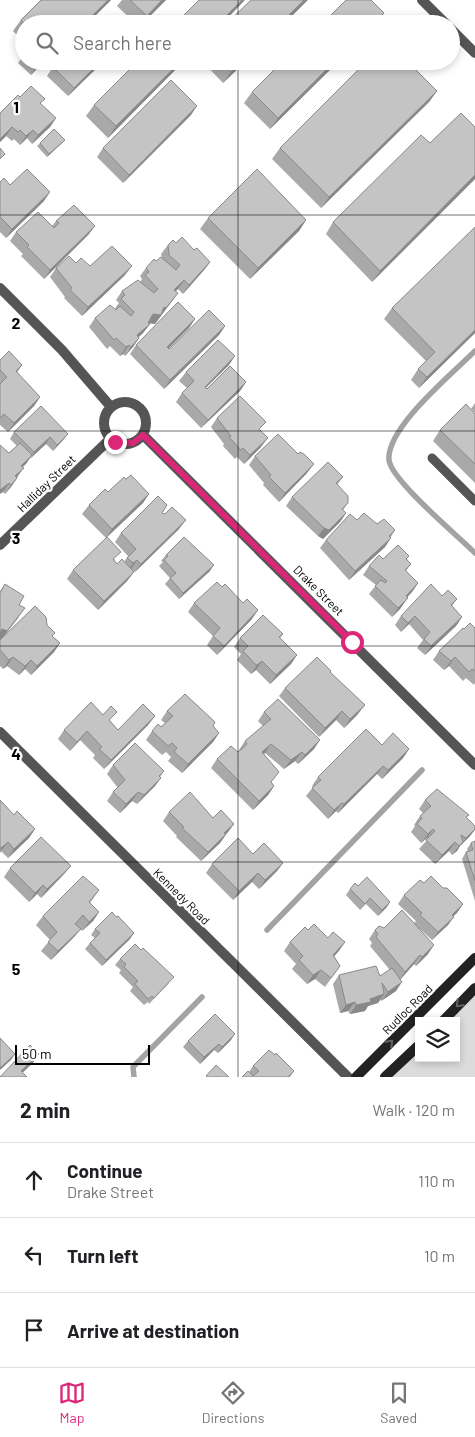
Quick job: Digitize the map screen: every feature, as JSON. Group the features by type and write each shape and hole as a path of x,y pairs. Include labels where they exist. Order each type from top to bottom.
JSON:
{"main road":[{"name":"Rudloc Road","path":"356,1077 475,958"},
{"path":"447,1017 475,988"},
{"path":"385,1077 415,1049"}],"street":[{"path":"422,0 437,15"},
{"path":"460,38 475,53"},
{"path":"0,288 62,350 111,407"},
{"path":"125,402 139,407 146,419 143,435 139,440 127,444 110,439 106,433 104,419 111,407 125,402"},
{"name":"Drake Street","path":"143,435 184,473 475,765"},
{"name":"Halliday Street","path":"0,545 110,439"},
{"name":"Kennedy Road","path":"0,732 348,1077"}],"lane":[{"path":"432,458 475,501"}],"shaded area":[{"path":"475,994 475,1077 392,1077 415,1054 415,1062 460,1062 460,1017 452,1017"}],"building":[{"path":"41,0 108,0 93,15 26,15"},
{"path":"130,0 162,0 148,15"},
{"path":"199,0 242,0 227,15 184,15"},
{"path":"251,0 304,0 289,15 235,15"},
{"path":"346,0 371,0 384,13 382,15 331,15"},
{"path":"56,70 92,70 74,88"},
{"path":"129,70 172,70 116,126 94,105"},
{"path":"274,70 326,70 278,118 252,92"},
{"path":"358,70 416,70 437,91 329,197 280,148"},
{"path":"171,80 197,106 129,175 103,148"},
{"path":"31,86 45,99 40,103 56,118 38,135 33,130 26,136 20,130 18,132 12,127 0,139 0,113 18,95 20,97"},
{"path":"461,113 475,127 475,175 380,271 333,222 421,135 430,143"},
{"path":"54,129 65,140 49,154 40,143"},
{"path":"0,148 5,154 0,159"},
{"path":"27,169 50,192 12,229 0,217 0,182 4,178 10,185"},
{"path":"257,169 306,220 258,268 208,218"},
{"path":"74,205 95,226 50,270 27,247 29,245 16,232 38,212 54,228 59,223 56,221"},
{"path":"475,227 475,330 427,377 418,369 435,352 392,308"},
{"path":"182,237 194,250 197,248 210,262 189,285 184,280 174,290 178,293 166,308 164,307 161,315 153,314 148,323 150,324 137,335 139,338 131,347 129,345 126,347 116,338 114,340 95,318 110,305 116,310 120,306 131,316 134,312 121,299 125,295 122,291 138,280 154,293 158,289 145,275 149,272 146,268 154,259 156,261 161,257 176,270 180,265 169,255 168,245 173,240 176,243"},
{"path":"112,246 132,266 88,307 70,290 72,288 56,268 69,256 76,263 81,258 90,266"},
{"path":"178,302 195,319 167,347 169,349 209,310 225,326 170,380 136,345"},
{"path":"218,340 235,356 205,387 207,389 230,366 246,382 208,420 182,393 194,381 186,372"},
{"path":"9,351 22,365 16,371 40,397 14,423 4,414 0,418 0,384 7,377 0,370 0,360"},
{"path":"240,396 266,422 259,429 268,438 250,455 243,448 241,450 229,437 231,436 217,418"},
{"path":"466,404 475,414 475,464 440,430"},
{"path":"41,406 68,434 57,445 50,437 34,452 14,432"},
{"path":"278,434 298,454 300,452 304,454 314,464 285,493 269,477 271,475 255,456"},
{"path":"20,443 32,455 21,466 24,468 15,476 17,478 11,485 9,483 0,490 0,445 9,453"},
{"path":"328,462 343,477 336,483 348,496 348,503 342,509 346,513 329,530 324,528 292,497"},
{"path":"131,475 149,494 112,529 89,505 105,489 108,492 124,477 126,479"},
{"path":"158,496 167,505 162,513 165,514 172,507 186,520 141,564 137,560 133,563 127,558 136,549 121,533"},
{"path":"364,513 377,524 384,519 395,530 389,536 391,538 355,571 326,540 350,514 357,520"},
{"path":"107,537 121,552 113,559 117,564 122,559 134,572 104,601 73,570"},
{"path":"184,537 214,565 183,593 170,578 176,573 164,560 168,556 166,555"},
{"path":"398,545 409,556 406,559 411,564 405,570 418,583 406,596 408,598 398,608 375,586 381,580 385,583 387,581 369,566 379,555 383,559"},
{"path":"217,582 222,587 225,584 243,603 247,599 258,610 224,646 213,636 220,628 194,603"},
{"path":"5,584 24,596 19,605 25,608 7,631 2,629 0,633 0,593"},
{"path":"431,584 442,596 448,590 457,599 451,605 462,617 431,646 424,639 430,632 415,616 408,623 401,616"},
{"path":"35,606 46,617 47,625 55,633 52,636 60,643 37,666 31,660 25,666 13,657 9,660 0,650 0,640"},
{"path":"263,615 283,634 279,637 297,655 276,675 262,661 257,665 255,664 243,651 248,646 240,638"},
{"path":"470,623 475,628 475,671 472,669 469,672 455,657 451,661 439,651"},
{"path":"317,657 365,705 350,719 342,711 325,728 285,688"},
{"path":"185,694 215,722 213,726 219,733 188,764 174,752 177,748 172,743 168,746 152,731 158,724 161,727 173,716 167,711"},
{"path":"278,699 320,740 305,755 302,752 291,760 271,744 262,752 279,772 271,782 274,786 259,801 217,759 231,746 238,752 243,748 247,744 245,741 271,719 264,712"},
{"path":"91,702 103,715 111,706 117,712 109,720 118,730 143,704 155,716 111,760 99,749 102,747 87,731 77,742 64,730"},
{"path":"366,729 382,745 393,733 409,749 388,770 383,766 344,804 342,803 334,810 312,788 321,780 318,777"},
{"path":"135,743 164,771 159,776 161,778 144,795 138,792 126,804 113,792 125,780 113,765"},
{"path":"437,789 469,815 466,817 475,826 475,829 466,838 461,835 463,842 459,846 455,842 442,855 426,840 435,831 433,829 428,834 417,824 422,818 420,816 431,806 425,800"},
{"path":"190,792 213,818 221,810 234,824 208,852 182,828 184,827 169,812"},
{"path":"0,800 14,815 17,811 35,829 14,849 8,842 0,848"},
{"path":"41,837 71,866 47,889 43,885 35,893 10,868"},
{"path":"238,838 253,854 264,843 283,863 265,880 258,873 239,891 212,864"},
{"path":"475,841 475,881 466,852 473,850 471,843"},
{"path":"83,876 99,890 89,902 99,912 89,922 83,915 75,924 81,929 58,951 48,942 57,932 43,916"},
{"path":"431,876 443,888 447,888 463,904 452,915 454,917 438,932 420,915 422,913 404,895 420,880 424,883"},
{"path":"367,877 390,902 382,910 370,898 365,904 350,889 355,883 358,886"},
{"path":"402,910 434,945 422,957 420,955 405,972 376,937 378,934 375,930 379,926 384,928"},
{"path":"112,912 134,933 106,960 90,943 100,933 95,929"},
{"path":"314,924 328,938 333,932 345,942 333,955 340,966 331,978 321,970 313,975 299,960 303,956 290,942 305,927 308,930"},
{"path":"135,944 141,950 143,948 174,977 154,998 152,996 148,999 135,984 138,981 124,967 126,964 120,959"},
{"path":"376,966 380,976 392,968 402,982 388,992 382,983 384,994 370,999 371,1002 356,1005 355,1002 346,1005 339,975"},
{"path":"215,1014 235,1034 222,1047 219,1044 204,1057 188,1041"},
{"path":"0,1038 15,1054 0,1068"},
{"path":"30,1045 39,1054 21,1071 27,1077 0,1077"},
{"path":"269,1050 275,1055 276,1053 294,1071 288,1077 242,1077 248,1071 253,1076 259,1071 253,1066"},
{"path":"216,1065 229,1077 207,1077"}],"waterway":[{"path":"475,351 422,402 409,418 391,447 389,460 401,481 413,494 475,553"},
{"path":"267,930 422,770"},
{"path":"134,1077 133,1067 202,997"}],"route":[{"path":"115,442 121,444 133,443 143,435 184,473 352,642"}]}
